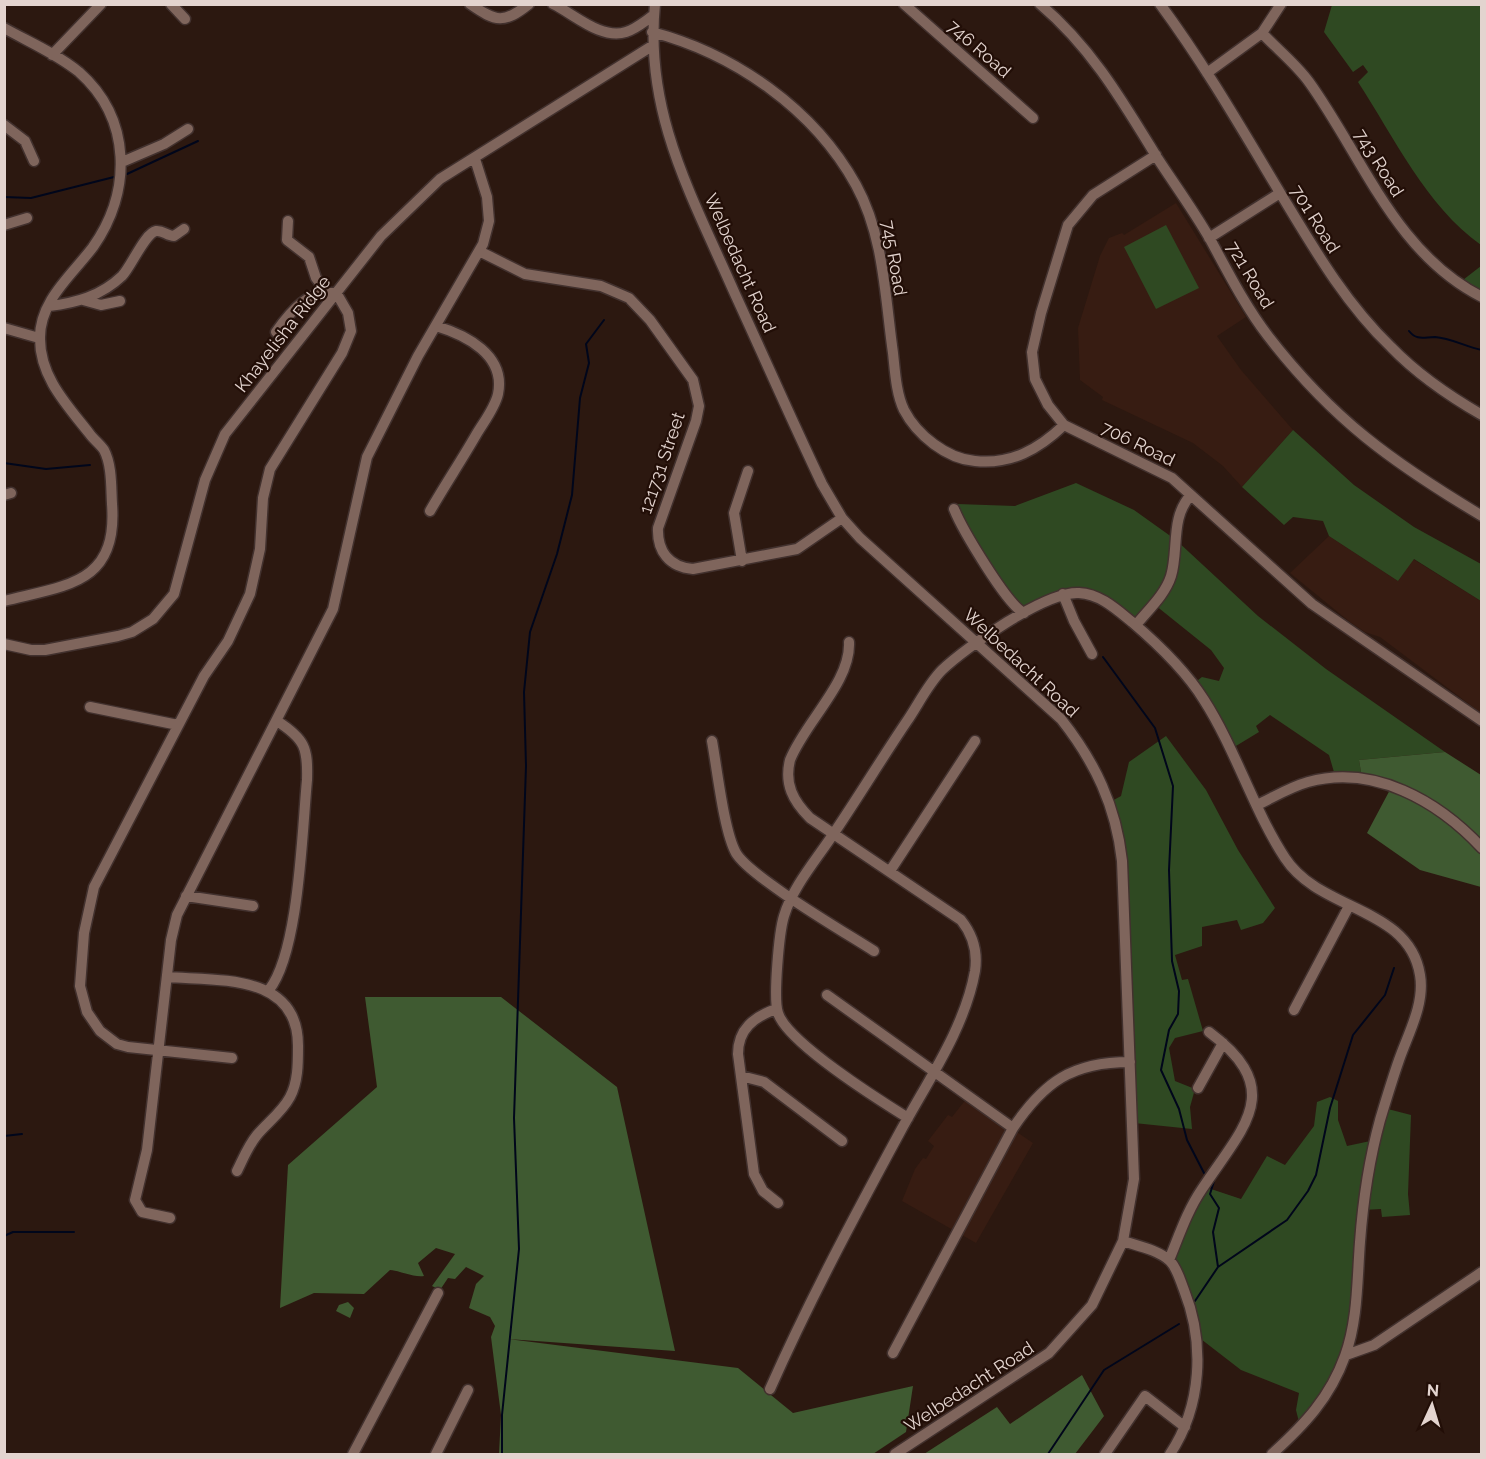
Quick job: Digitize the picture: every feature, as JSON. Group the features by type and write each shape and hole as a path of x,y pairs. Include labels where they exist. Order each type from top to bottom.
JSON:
{"street":[{"path":"171,4 185,19"},
{"path":"470,4 500,20 511,18 529,4"},
{"path":"553,4 584,22 612,33 630,30 654,10"},
{"name":"746 Road","path":"904,4 1033,118"},
{"name":"721 Road","path":"1040,4 1092,57 1209,238 1267,335 1321,399 1392,460 1482,516"},
{"name":"701 Road","path":"1160,4 1207,73 1329,273 1371,327 1429,380 1482,415"},
{"path":"1207,73 1262,33 1281,4"},
{"path":"52,55 94,6"},
{"name":"Welbedacht Road","path":"654,10 652,46 656,88 676,162 813,466 842,518 886,562 1061,719 1084,750 1108,797 1118,830 1122,861 1134,1179 1123,1241 1092,1305 1049,1353 895,1455"},
{"path":"4,28 77,71 104,101 118,130 122,162 113,212 92,248 63,282 49,306 39,338 44,369 61,397 104,450 110,473 113,538 99,566 80,580 4,601"},
{"name":"745 Road","path":"652,32 698,47 737,65 775,94 834,150 857,187 876,236 900,399 904,410 921,434 948,452 967,460 985,462 1014,458 1030,451 1044,444 1064,425"},
{"name":"743 Road","path":"1262,33 1307,80 1390,212 1419,251 1445,274 1482,297"},
{"name":"Khayelisha Ridge","path":"4,644 31,650 45,650 118,636 144,626 162,611 174,594 205,480 225,434 332,293 381,236 440,179 652,46"},
{"path":"4,125 25,141 34,161"},
{"path":"122,162 164,144 188,129"},
{"name":"706 Road","path":"1156,155 1106,186 1083,204 1068,225 1032,352 1033,366 1041,392 1064,425 1160,471 1191,495 1312,604 1482,721"},
{"path":"170,1218 142,1212 135,1200 147,1150 171,940 177,915 333,609 366,457 478,251 489,221 485,187 475,159"},
{"path":"1209,238 1280,193"},
{"path":"4,225 27,218"},
{"path":"232,1058 117,1044 100,1031 84,1002 80,973 84,933 94,887 204,676 228,641 250,594 260,549 263,498 270,469 347,341 351,322 332,293 316,278 309,256 287,240 288,221"},
{"path":"49,306 83,300 104,290 123,275 150,234 159,231 170,236 184,229"},
{"name":"121731 Street","path":"478,251 525,274 614,289 629,298 647,315 693,380 699,406 696,421 662,510 658,528 661,549 668,560 687,568 742,561 797,549 842,518"},
{"path":"276,332 297,304 332,293"},
{"path":"83,300 101,305 120,301"},
{"path":"430,511 493,405 499,385 495,366 485,351 456,332 436,326"},
{"path":"4,328 39,338"},
{"path":"742,561 734,513 748,471"},
{"path":"1136,625 1168,584 1174,564 1178,523 1182,508 1191,495"},
{"path":"954,509 964,532 1005,593 1024,613"},
{"path":"908,1118 876,1098 792,1035 781,1022 776,1009 782,925 792,898 934,680 978,643 1049,598 1080,593 1096,596 1136,625 1179,667 1201,695 1276,843 1294,870 1313,887 1385,923 1407,942 1418,966 1422,987 1417,1010 1371,1155 1363,1206 1354,1320 1346,1355 1337,1377 1317,1411 1272,1455"},
{"path":"1063,594 1074,621 1092,654"},
{"path":"771,1389 804,1312 934,1073 971,984 976,949 971,935 956,916 833,834 797,805 789,789 788,770 800,740 843,673 849,655 849,642"},
{"path":"90,707 178,725"},
{"path":"269,990 283,968 290,940 308,761 304,744 292,731 277,721"},
{"path":"712,741 736,852 750,868 874,951"},
{"path":"890,871 975,741"},
{"path":"1257,805 1308,782 1341,778 1371,779 1406,791 1426,803 1459,826 1482,848"},
{"path":"186,896 253,906"},
{"path":"1294,1010 1349,906"},
{"path":"167,977 253,986 269,990 288,1009 296,1026 298,1038 296,1081 286,1104 258,1134 237,1171"},
{"path":"826,995 1013,1128"},
{"path":"776,1009 752,1020 742,1033 738,1048 754,1174 763,1191 778,1203"},
{"path":"1169,1260 1193,1204 1229,1150 1252,1104 1254,1092 1249,1073 1239,1059 1209,1032"},
{"path":"1198,1088 1223,1043"},
{"path":"892,1353 1013,1128 1031,1102 1060,1077 1091,1065 1130,1062"},
{"path":"741,1076 764,1082 842,1141"},
{"path":"1123,1241 1156,1252 1169,1260 1185,1293 1196,1334 1197,1375 1185,1426 1170,1455"},
{"path":"1346,1355 1374,1345 1482,1272"},
{"path":"353,1455 438,1293"},
{"path":"436,1455 456,1424 468,1390"},
{"path":"1105,1455 1145,1396 1185,1426"}],"shaded area":[{"path":"1176,203 1246,317 1217,336 1241,370 1293,430 1242,487 1223,466 1193,443 1102,400 1103,397 1080,380 1078,328 1100,256 1109,238 1122,233 1124,235"},
{"path":"1329,536 1398,581 1413,559 1481,601 1481,713 1380,637 1365,632 1350,622 1290,573"},
{"path":"967,1098 1033,1143 976,1243 902,1201 915,1169 923,1158 926,1159 934,1146 928,1141 948,1115 952,1117"}],"green space":[{"path":"1332,5 1481,5 1481,245 1444,211 1412,170 1358,82 1368,72 1363,65 1353,72 1324,32"},
{"path":"1166,225 1199,288 1156,309 1124,247"},
{"path":"1481,266 1481,297 1459,283"},
{"path":"1293,430 1354,485 1414,527 1481,564 1481,601 1414,559 1398,581 1329,536 1323,521 1293,517 1284,525 1242,487"},
{"path":"1076,483 1134,510 1176,540 1258,616 1326,669 1445,752 1359,760 1362,778 1336,779 1329,755 1270,715 1256,726 1259,732 1231,749 1193,684 1202,677 1219,681 1224,668 1211,650 1155,605 1136,626 1089,594 1019,610 955,509 957,504 1015,506"},
{"path":"1166,736 1206,790 1238,850 1275,908 1263,923 1241,930 1237,920 1202,927 1202,946 1175,955 1182,980 1188,979 1203,1031 1175,1038 1169,1048 1175,1081 1195,1089 1190,1107 1192,1129 1134,1123 1126,896 1110,802 1121,796 1129,762"},
{"path":"1445,752 1481,775 1481,887 1420,870 1367,833 1392,786 1362,778 1359,760"},
{"path":"365,997 501,997 617,1087 675,1351 508,1339 738,1368 793,1413 913,1386 906,1432 873,1454 499,1454 501,1415 491,1337 495,1326 490,1317 469,1308 476,1284 484,1276 466,1267 455,1279 448,1278 440,1290 432,1286 455,1254 436,1248 418,1263 424,1276 390,1270 364,1294 314,1293 280,1308 288,1165 377,1087"},
{"path":"1330,1097 1338,1101 1338,1120 1347,1146 1375,1140 1384,1108 1411,1115 1408,1194 1410,1215 1382,1217 1381,1209 1363,1210 1356,1319 1338,1377 1299,1422 1296,1410 1299,1393 1241,1370 1197,1336 1170,1260 1205,1187 1241,1199 1267,1156 1285,1165 1314,1126 1317,1102"},
{"path":"348,1302 354,1308 350,1318 336,1311 339,1305"},
{"path":"1082,1375 1104,1416 1075,1454 924,1454 997,1407 1010,1424"}],"waterway":[{"path":"127,174 198,141"},
{"path":"4,197 31,198 114,177"},
{"path":"502,1454 502,1415 519,1249 514,1118 526,766 524,692 530,632 557,554 572,495 580,398 589,363 586,344 604,320"},
{"path":"1409,331 1418,337 1441,338 1482,350"},
{"path":"4,463 46,469 90,465"},
{"path":"1103,657 1155,728 1173,786 1169,870 1172,961 1179,991 1178,1014 1169,1030 1161,1070 1179,1109 1187,1140 1204,1173"},
{"path":"1218,1267 1287,1220 1308,1191 1316,1175 1330,1108 1353,1035 1385,995 1394,968"},
{"path":"4,1136 22,1134"},
{"path":"1195,1301 1218,1267 1213,1232 1219,1208 1210,1194 1214,1181"},
{"path":"4,1236 13,1232 74,1232"},
{"path":"1048,1454 1104,1370 1179,1324"}]}
